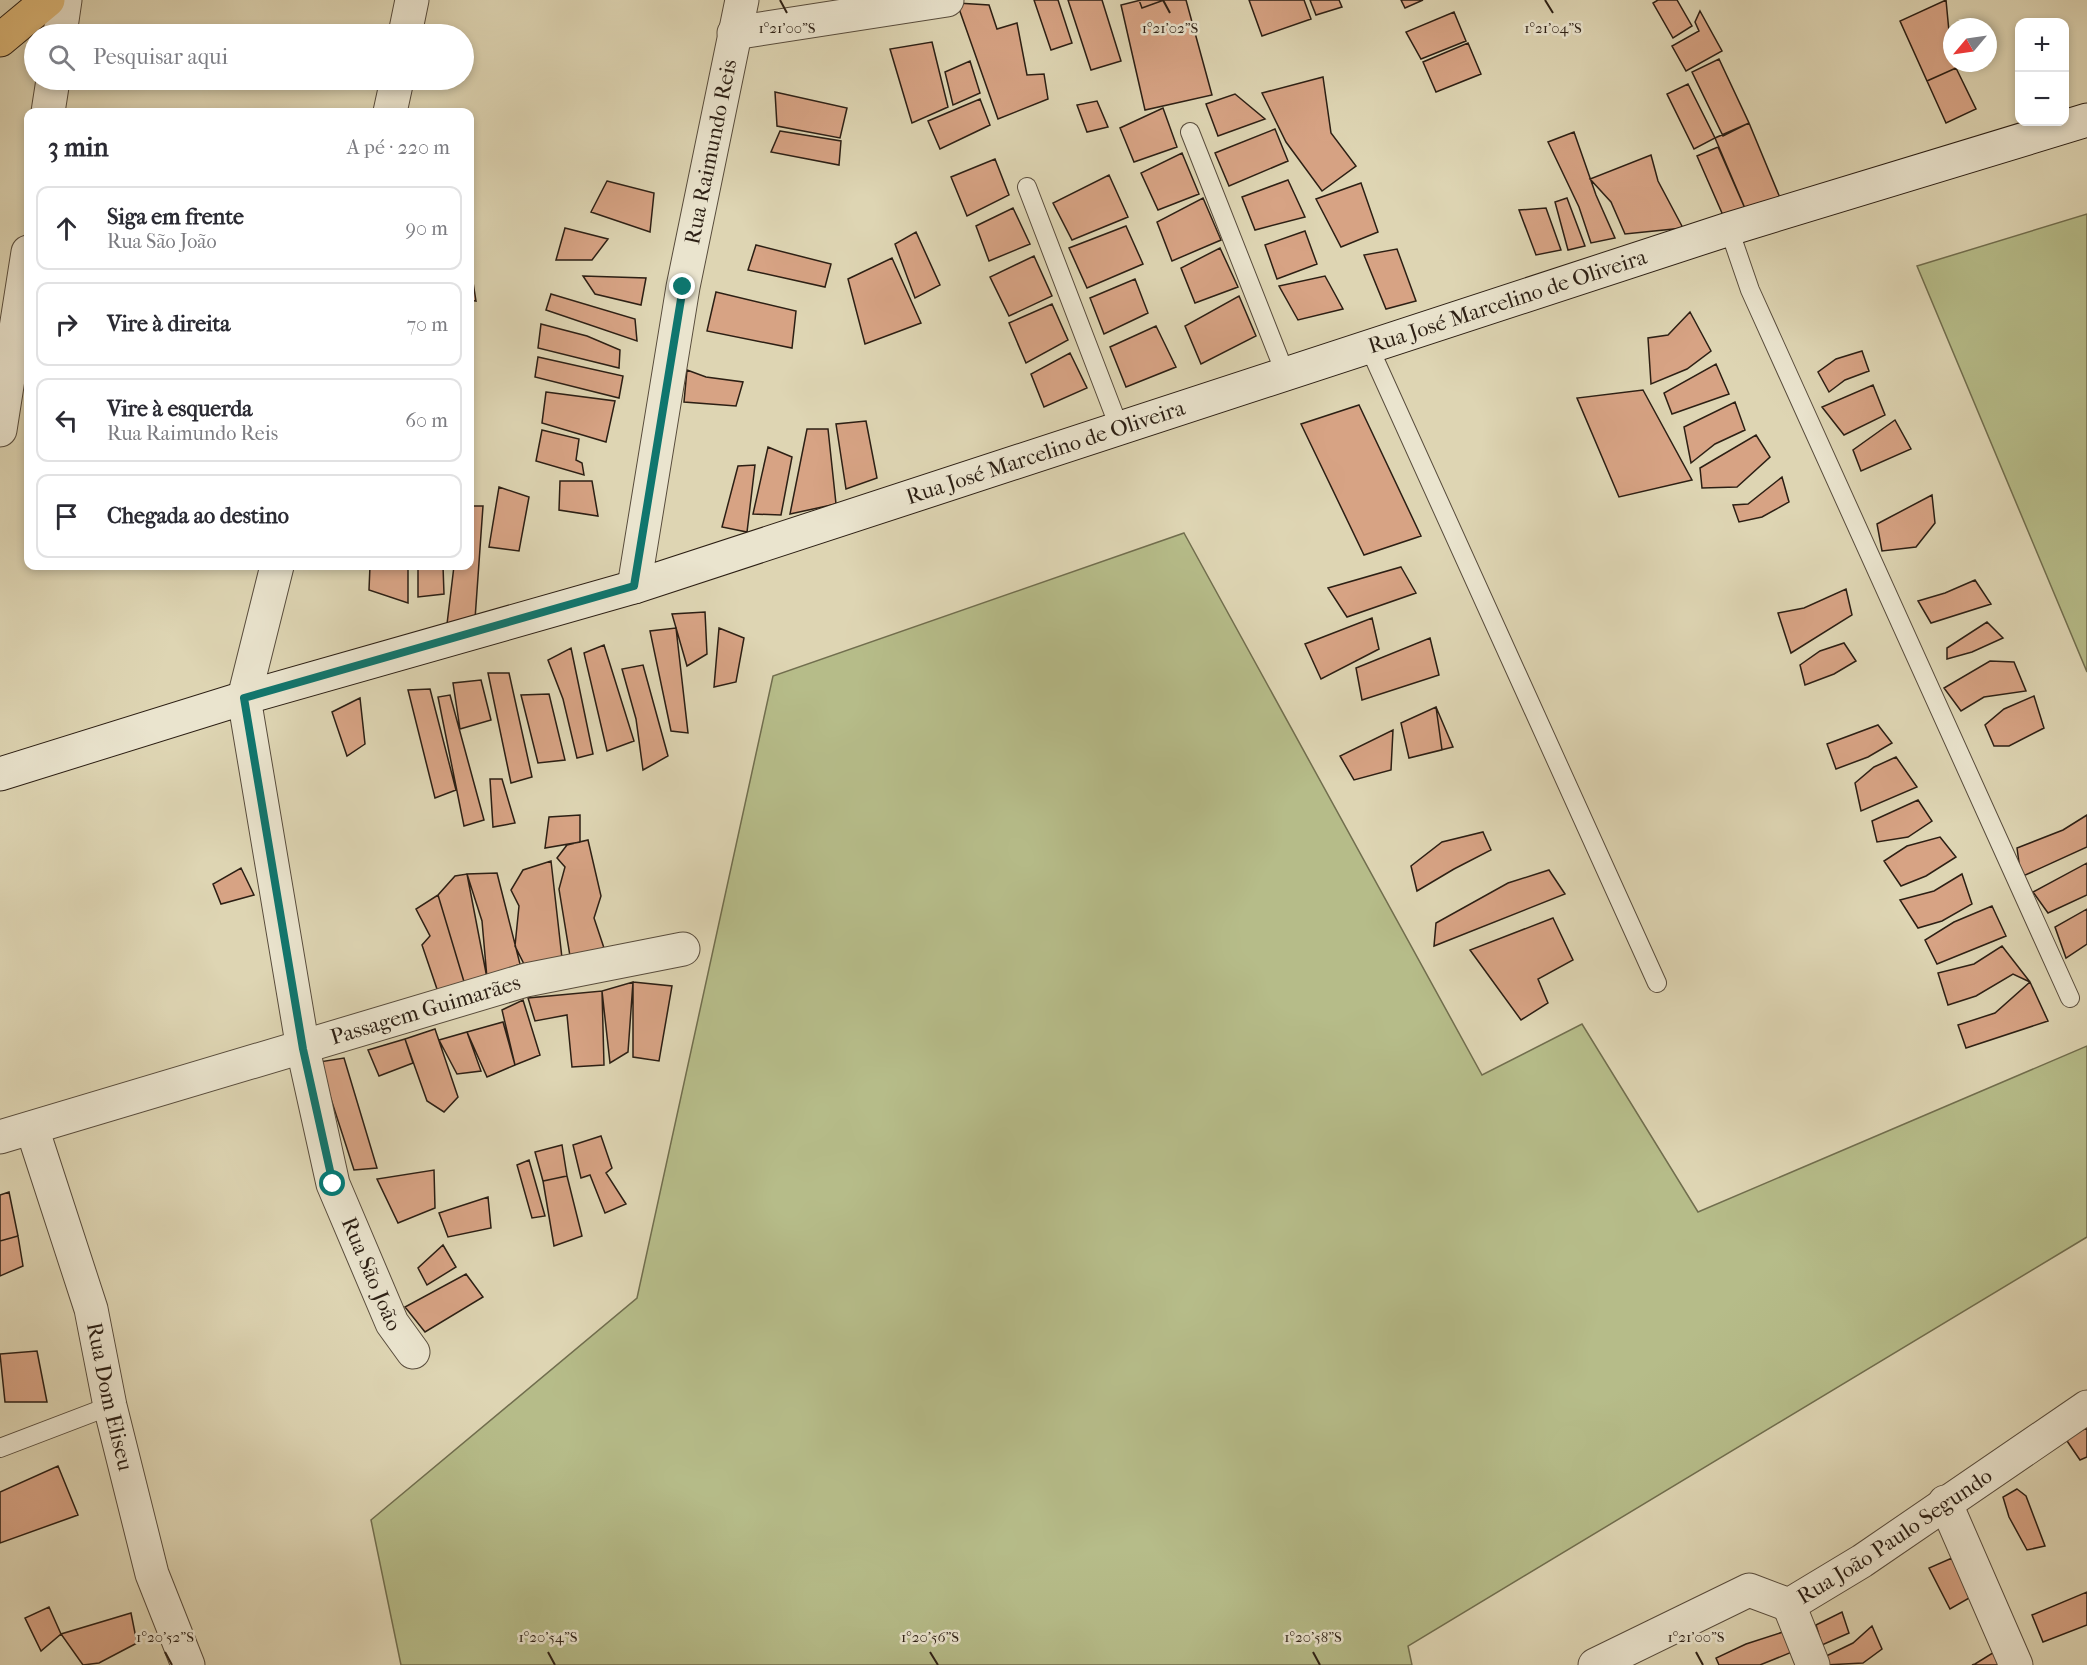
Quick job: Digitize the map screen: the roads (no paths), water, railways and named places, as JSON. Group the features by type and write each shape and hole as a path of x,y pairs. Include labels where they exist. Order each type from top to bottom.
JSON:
{"main road":[{"path":"0,40 48,0"}],"street":[{"path":"61,24 65,0"},
{"path":"407,24 412,0"},
{"name":"Rua Raimundo Reis","path":"634,586 683,287 741,0"},
{"path":"734,33 947,0"},
{"path":"49,108 51,90"},
{"path":"391,108 395,90"},
{"name":"Rua José Marcelino de Oliveira","path":"0,774 244,698 634,586 1730,229 2087,120"},
{"path":"0,430 24,277"},
{"path":"244,698 276,570"},
{"name":"Rua São João","path":"244,698 303,1049 333,1184 392,1323 413,1352"},
{"name":"Passagem Guimarães","path":"0,1137 303,1049 526,980 683,949"},
{"name":"Rua Dom Eliseu","path":"32,1128 91,1309 110,1406 152,1574 188,1665"},
{"name":"Rua João Paulo Segundo","path":"1595,1665 1749,1590 1789,1605 1862,1561 1945,1502 2087,1407"},
{"path":"1945,1502 2016,1665"},
{"path":"1789,1605 1813,1665"}],"lane":[{"path":"1190,132 1285,373"},
{"path":"1027,187 1119,427"},
{"path":"1730,229 1755,301 2070,998"},
{"path":"1369,347 1657,983"},
{"path":"0,1448 110,1406"}]}
